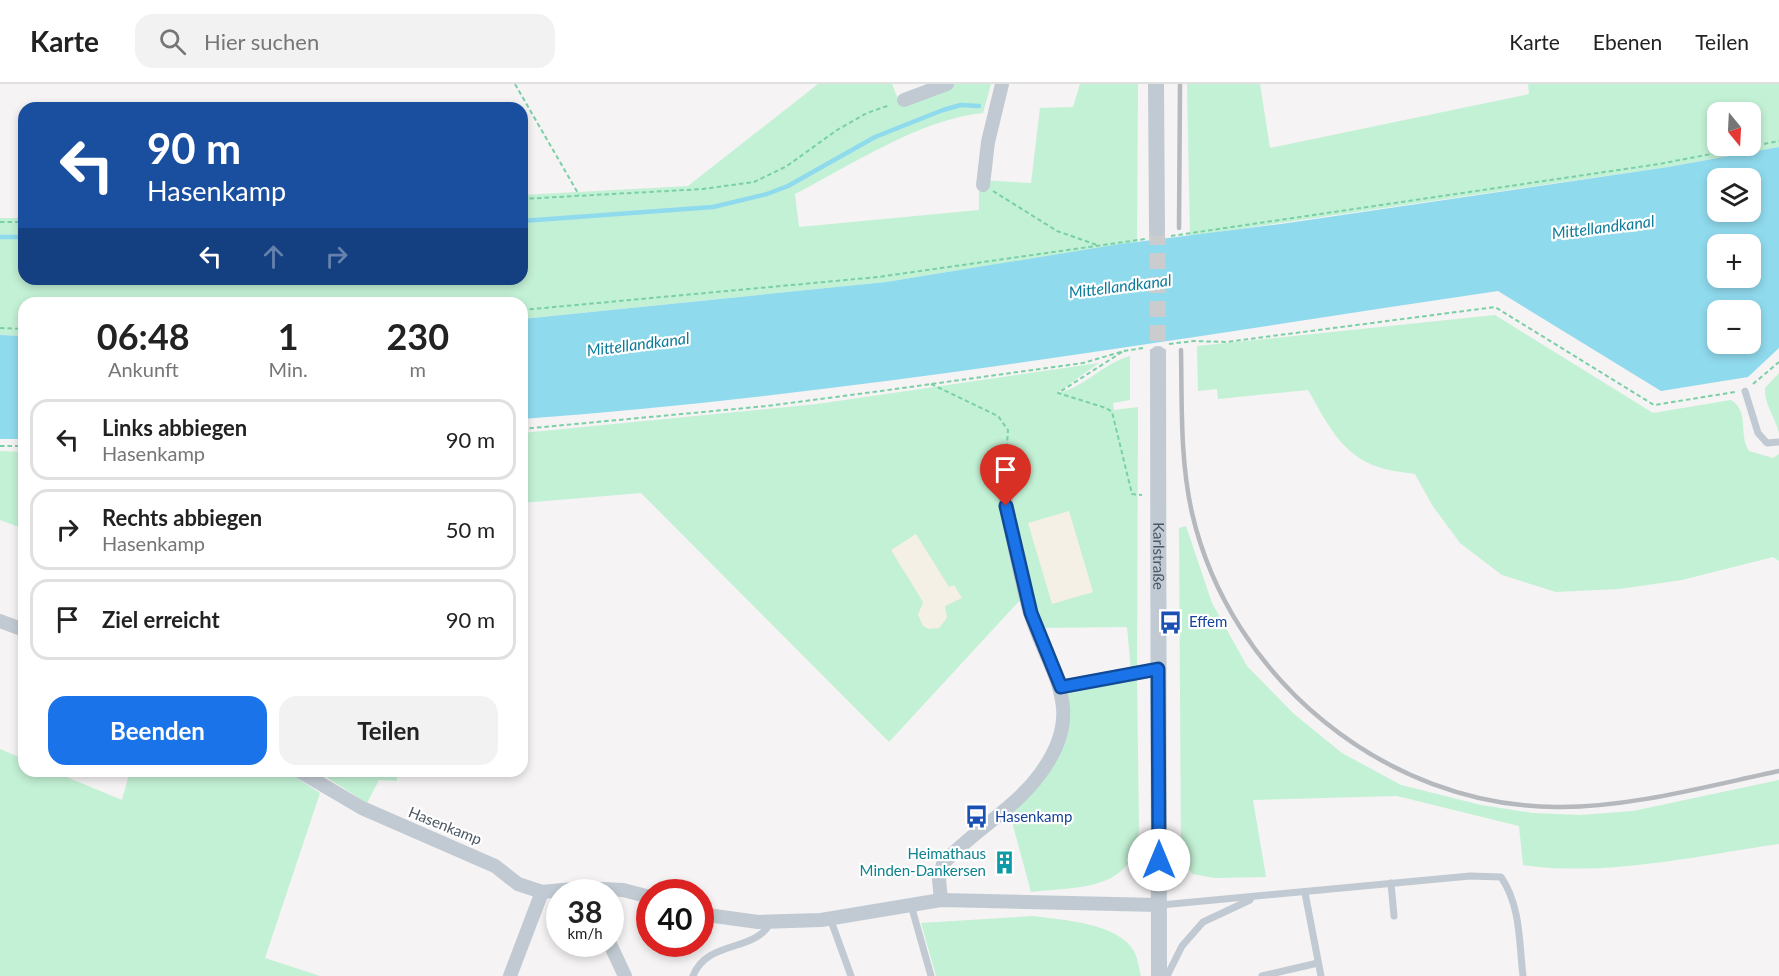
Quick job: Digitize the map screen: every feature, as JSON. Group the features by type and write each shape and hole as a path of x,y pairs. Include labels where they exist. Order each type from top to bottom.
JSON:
{"street":[{"path":"904,100 947,84"},
{"path":"983,185 988,142 1002,84"},
{"path":"1156,84 1158,235"},
{"name":"Karlstraße","path":"1158,354 1159,976"},
{"path":"941,900 939,879 943,864 1039,775 1054,752 1061,730 1064,707 1061,687 1031,613 1006,506 1005,489"},
{"path":"0,621 18,628"},
{"path":"1061,687 1158,669"},
{"name":"Hasenkamp","path":"309,777 362,808 495,866 518,884 546,892"},
{"path":"510,976 542,892"},
{"path":"714,915 771,921 830,918 941,900 1159,905"},
{"path":"616,957 625,976"}],"lane":[{"path":"1745,391 1758,433 1767,443 1779,442"},
{"path":"1159,905 1470,876 1501,878 1509,889 1516,910 1523,976"},
{"path":"1391,883 1394,916"},
{"path":"1305,893 1321,976"},
{"path":"1167,976 1182,946 1203,922 1255,897"},
{"path":"911,905 931,976"},
{"path":"830,918 851,976"},
{"path":"693,976 713,953 760,935 771,921"},
{"path":"1262,976 1318,963"}],"path":[{"path":"515,84 525,102"},
{"path":"528,199 703,189 754,182 788,166 837,130 867,113 904,100"},
{"path":"528,107 579,195"},
{"path":"528,309 878,277 1659,164 1779,141"},
{"path":"983,185 1058,231 1098,246"},
{"path":"0,222 18,222"},
{"path":"0,328 18,328"},
{"path":"1124,351 1058,393 1112,412 1132,494 1140,494"},
{"path":"931,384 998,417 1008,430 1005,489"},
{"path":"0,446 18,446"}],"green space":[{"path":"818,84 892,84 900,104 954,84 991,84 983,113 935,124 911,134 795,194 799,227 979,210 979,180 1031,183 1040,108 1073,107 1080,84 1138,84 1137,242 886,282 528,318 528,297 18,297 18,336 0,335 0,218 18,218 18,285 528,285 528,195 688,186"},
{"path":"1187,84 1260,84 1270,148 1529,94 1528,84 1779,84 1779,147 1761,150 1761,102 1707,102 1707,156 1729,156 1668,167 1190,236"},
{"path":"1495,315 1653,413 1731,400 1737,405 1742,417 1744,438 1749,451 1773,458 1779,454 1779,561 1773,557 1682,580 1619,589 1556,592 1502,575 1460,543 1432,505 1415,474 1378,467 1354,454 1336,436 1308,390 1218,399 1217,389 1198,391 1197,346"},
{"path":"1130,356 1130,400 1113,403 1114,410 1138,407 1137,669 1131,671 1127,627 1032,628 1021,599 889,742 641,493 528,502 528,432 817,404 1099,363 1057,393 1076,387 1120,359"},
{"path":"1779,373 1779,433 1766,400 1765,388"},
{"path":"0,451 18,452 18,527 0,520"},
{"path":"1186,526 1212,603 1247,666 1294,714 1342,753 1401,785 1481,805 1533,813 1580,815 1633,811 1779,780 1779,844 1651,864 1555,868 1523,865 1519,826 1397,796 1253,800 1266,877 1215,878 1192,874 1181,855 1179,528"},
{"path":"1137,679 1139,828 1135,849 1127,864 1116,875 1102,882 1031,892 1009,811 1041,780 1067,694"},
{"path":"0,749 18,756 18,777 66,777 122,800 128,777 295,777 320,793 265,958 320,976 0,976"},
{"path":"326,777 397,777 397,781 379,780 367,803"},
{"path":"1033,916 1090,925 1117,935 1128,943 1135,953 1141,976 936,976 921,923"}],"sand":[{"path":"1069,511 1093,592 1052,604 1028,523"},
{"path":"916,534 949,587 954,585 962,598 945,606 947,618 939,628 929,629 923,626 918,615 923,602 891,550"}],"water":[{"name":"Mittellandkanal","path":"1779,147 1779,348 1748,377 1661,391 1498,291 889,381 644,409 528,419 528,318 886,282 1120,244 1281,224 1729,156 1761,156 1761,150"},
{"path":"0,335 18,336 18,439 0,439"}],"waterway":[{"path":"528,221 713,207 767,194 788,186 875,137 943,110 961,105 979,106"},
{"path":"0,237 18,237"}],"tunnel":[{"path":"1157,229 1158,354"}],"railway":[{"path":"1179,228 1180,84"},
{"path":"1181,350 1185,473 1192,513 1212,573 1241,628 1279,678 1324,722 1376,757 1432,784 1493,801 1556,807 1611,804 1668,795 1779,771"}],"place":[{"name":"Effem","path":"1171,622"},
{"name":"Hasenkamp","path":"977,817"},
{"name":"Heimathaus Minden-Dankersen","path":"1004,863"}],"route":[{"path":"1006,506 1031,613 1061,687 1158,669 1159,860"}]}
